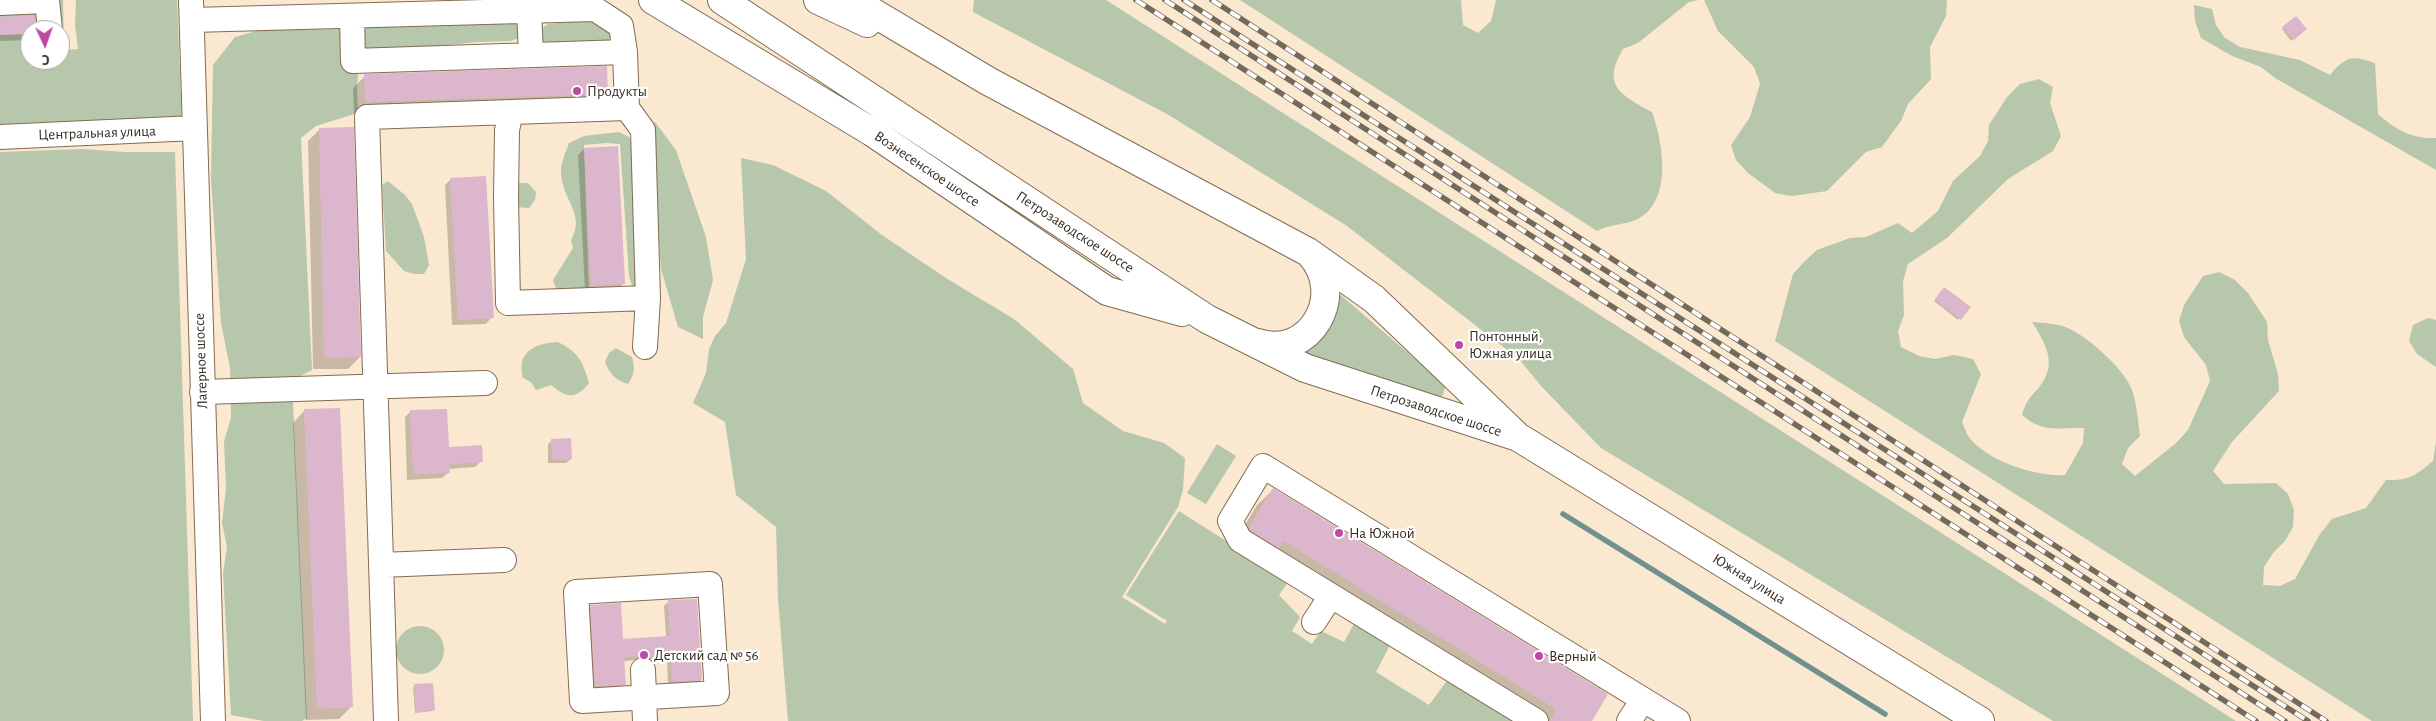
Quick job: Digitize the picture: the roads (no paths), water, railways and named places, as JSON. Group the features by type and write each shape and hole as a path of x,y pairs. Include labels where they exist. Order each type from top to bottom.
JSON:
{"main road":[{"name":"Вознесенское шоссе","path":"653,0 872,132 1107,291 1208,319"},
{"name":"Петрозаводское шоссе","path":"722,0 1208,319 1305,368 1518,437"},
{"path":"818,0 988,81"},
{"name":"Петрозаводское шоссе","path":"852,0 988,81 1308,252 1374,298 1518,437"},
{"path":"1250,340 1262,344 1287,344 1299,339 1318,322 1326,298 1326,285 1322,272 1308,252"},
{"name":"Южная улица","path":"1518,437 1969,718"}],"street":[{"path":"0,3 47,1 49,20"},
{"path":"192,10 352,16 596,8 622,26 627,108 643,130 648,298 645,348"},
{"name":"Лагерное шоссе","path":"192,10 213,721"},
{"path":"529,10 531,54"},
{"path":"352,16 353,60 625,52"},
{"path":"386,721 367,117 627,108"},
{"path":"511,112 507,130 508,303 648,298"},
{"name":"Центральная улица","path":"0,136 195,128"},
{"path":"202,392 485,383"},
{"path":"1536,721 1240,540 1230,521 1263,466 1678,721"},
{"path":"381,565 504,560"},
{"path":"710,584 717,693 644,697 582,701 576,592 710,584"},
{"path":"1314,622 1331,596"},
{"path":"643,670 645,721"},
{"path":"1629,721 1643,700"}],"waterway":[{"path":"1563,514 1885,714"}],"railway":[{"path":"1136,0 2256,721"},
{"path":"1165,0 2285,721"},
{"path":"1184,0 2308,721"},
{"path":"1212,0 2326,721"}],"place":[{"name":"Продукты","path":"577,91"},
{"name":"Понтонный, Южная улица","path":"1459,345"},
{"name":"На Южной","path":"1339,533"},
{"name":"Детский сад № 56","path":"644,655"},
{"name":"Верный","path":"1539,656"}]}
